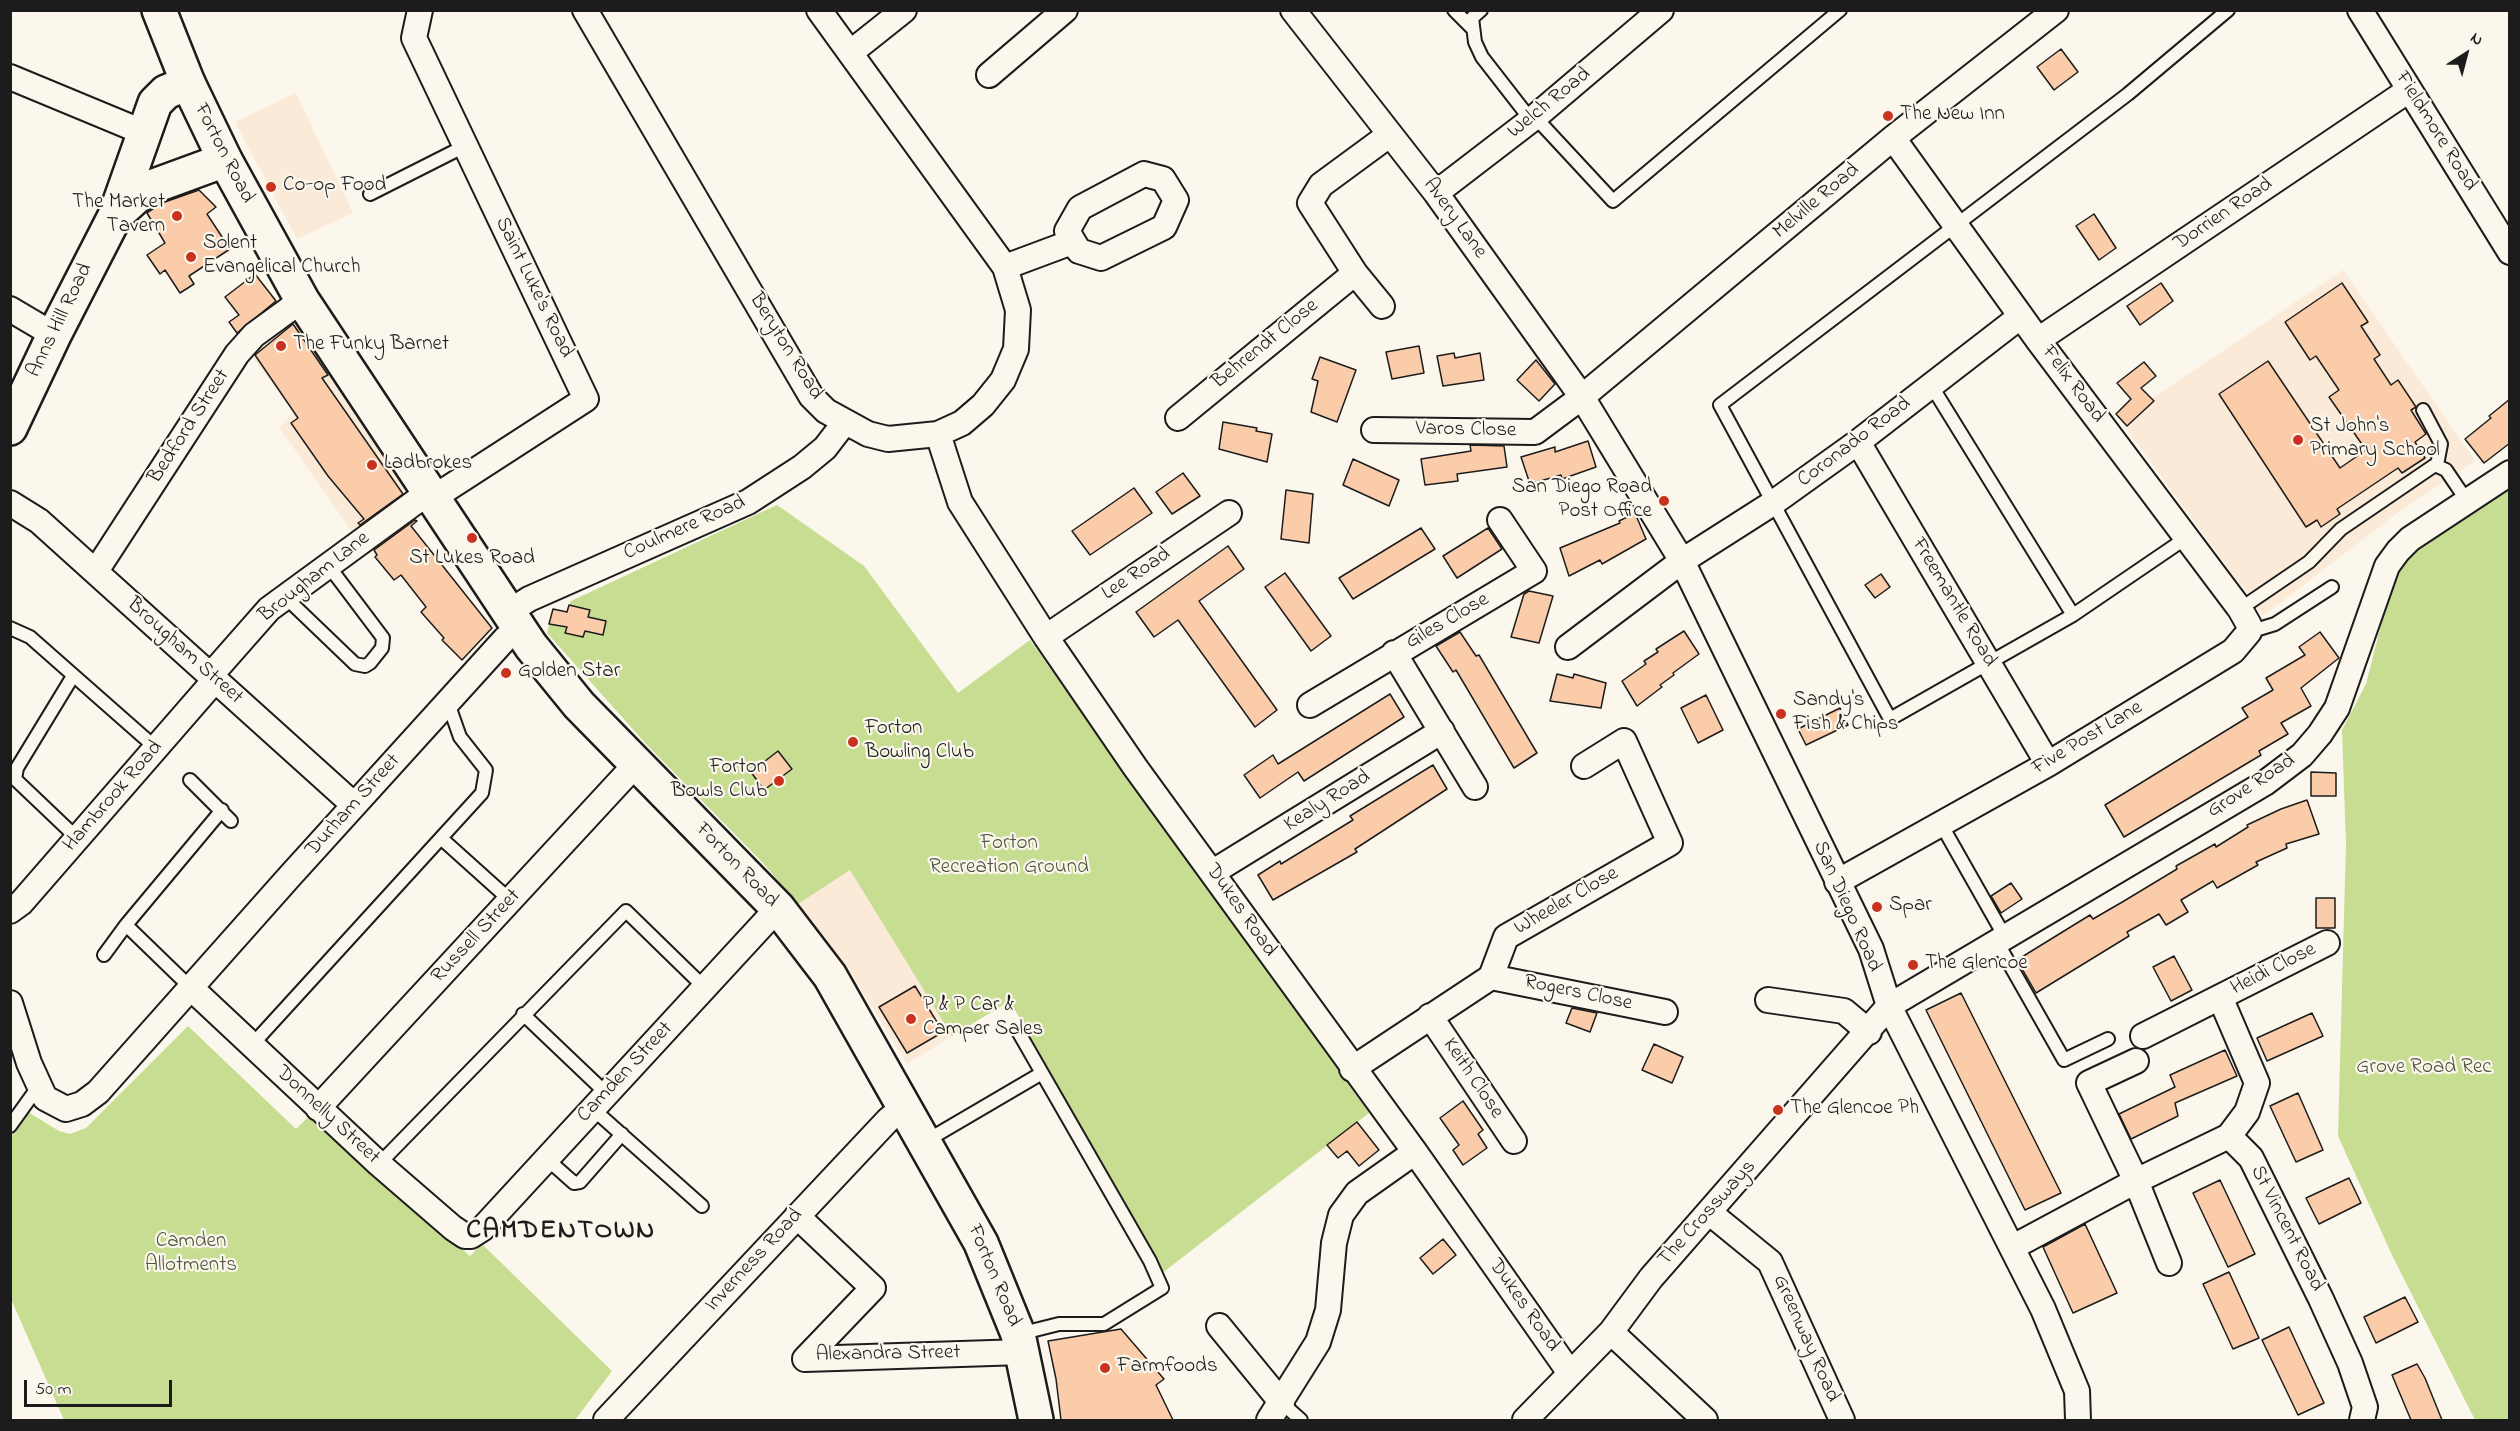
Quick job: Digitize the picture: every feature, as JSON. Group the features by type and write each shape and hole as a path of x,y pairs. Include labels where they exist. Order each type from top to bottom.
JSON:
{"main road":[{"name":"Forton Road","path":"159,10 188,82 225,160 302,300 514,620 567,692 778,908 830,976 906,1105 981,1243 1021,1343 1036,1420"},
{"name":"Anns Hill Road","path":"12,422 115,216 159,98 188,82"},
{"name":"Anns Hill Road","path":"115,216 131,201 154,186 225,160"}],"street":[{"name":"Saint Luke's Road","path":"420,10 414,38 586,399 431,495"},
{"name":"Beryton Road","path":"585,10 811,396 825,411 868,434 888,439 938,434 962,423 982,405 1003,380 1016,349 1018,310 1005,267 819,10"},
{"path":"850,53 904,10"},
{"path":"989,75 1065,10"},
{"name":"Avery Lane","path":"1293,10 1436,193 1582,397 1604,435"},
{"name":"Welch Road","path":"1436,193 1533,119 1661,10"},
{"name":"Melville Road","path":"1582,397 1893,138 2056,10"},
{"name":"Fieldmore Road","path":"2361,10 2510,252"},
{"path":"10,77 145,133"},
{"name":"Dorrien Road","path":"2038,340 2409,90"},
{"path":"1382,306 1355,273 1310,202 1321,185 1389,135"},
{"name":"Felix Road","path":"1893,138 2038,340 2186,538 2244,621"},
{"path":"1005,267 1072,242"},
{"name":"Behrendt Close","path":"1178,418 1355,273"},
{"name":"Bedford Street","path":"96,571 237,354 254,335 302,300"},
{"path":"10,309 54,335"},
{"name":"Coronado Road","path":"1568,647 1682,561 1773,503 1858,442 2021,316"},
{"name":"Varos Close","path":"1374,430 1535,432 1582,397"},
{"name":"Coulmere Road","path":"514,620 529,599 748,502 802,467 825,448 845,422"},
{"name":"Dukes Road","path":"938,434 960,502 1046,637 1135,767 1213,872 1352,1069 1415,1152 1570,1373"},
{"name":"San Diego Road","path":"1604,435 1682,561 1870,950 1889,1006 2043,1309 2078,1391 2078,1420"},
{"name":"Freemantle Road","path":"1858,442 2048,764"},
{"name":"Grove Road","path":"1889,1006 2271,779 2302,755 2320,734 2337,708 2387,566 2409,539 2510,473"},
{"name":"Brougham Lane","path":"212,678 282,593 431,495"},
{"name":"Brougham Street","path":"10,502 39,521 96,571 354,805"},
{"name":"Lee Road","path":"1046,637 1229,513"},
{"name":"Giles Close","path":"1310,705 1534,571 1500,520"},
{"name":"Durham Street","path":"38,1087 45,1098 55,1106 66,1109 82,1104 98,1092 505,639 514,620"},
{"name":"Five Post Lane","path":"1836,882 2048,764 2233,651 2244,621"},
{"path":"1394,653 1475,787"},
{"name":"Hambrook Road","path":"10,911 21,903 156,748 212,678"},
{"name":"Kealy Road","path":"1213,872 1442,731"},
{"name":"Wheeler Close","path":"1491,976 1506,937 1670,843 1624,741 1584,766"},
{"name":"Russell Street","path":"318,1108 636,764"},
{"name":"Camden Street","path":"471,1236 482,1229 778,908"},
{"name":"Heidi Close","path":"2144,1036 2327,943"},
{"path":"1352,1069 1491,976"},
{"name":"Rogers Close","path":"1491,976 1665,1012"},
{"name":"Donnelly Street","path":"190,987 379,1164 453,1228 471,1236"},
{"name":"Heidi Close","path":"2220,997 2257,1083 2247,1112 2229,1136"},
{"path":"1768,1000 1844,1011 1869,1032"},
{"path":"10,1003 38,1087"},
{"name":"The Crossways","path":"1525,1420 1611,1332 1651,1278 1869,1032 1889,1006"},
{"name":"Keith Close","path":"1430,1016 1514,1141"},
{"path":"2136,1060 2088,1083 2136,1181 2169,1263"},
{"name":"Inverness Road","path":"606,1420 888,1120 906,1105"},
{"path":"2013,1247 2136,1181 2229,1136"},
{"name":"St Vincent Road","path":"2229,1136 2251,1158 2321,1299 2365,1407 2362,1420"},
{"path":"1219,1326 1275,1412 1318,1342 1328,1310 1334,1244 1341,1215 1357,1193 1415,1152"},
{"name":"Greenway Road","path":"1710,1213 1770,1262 1842,1420"},
{"name":"Alexandra Street","path":"797,1216 873,1287 805,1359 1021,1343"},
{"path":"1611,1332 1705,1420"}],"lane":[{"path":"1454,10 1472,28"},
{"path":"1481,10 1472,18 1472,28 1482,57 1533,119 1613,201 1840,10"},
{"path":"2186,538 2073,615 1890,719 1720,405 2128,94 2228,10"},
{"path":"370,194 465,146"},
{"path":"1931,385 2073,615"},
{"path":"2423,410 2441,444 2438,465"},
{"path":"2438,465 2446,470 2467,501"},
{"path":"2244,621 2309,562 2341,529 2427,469 2438,465"},
{"path":"282,593 355,664 365,666 370,663 382,648 383,638 331,560"},
{"name":"Five Post Lane","path":"2244,621 2276,624 2332,587"},
{"path":"10,628 30,637 156,748"},
{"path":"73,675 17,768 15,779 77,838"},
{"path":"251,1046 474,805 486,783 486,770 460,737 448,703"},
{"path":"190,780 231,821"},
{"path":"104,955 126,925 222,810"},
{"path":"1941,824 2064,1060 2108,1039"},
{"path":"442,839 511,901"},
{"path":"379,1164 626,911 705,988"},
{"path":"126,925 190,987"},
{"path":"524,1014 600,1101 622,1134 702,1206"},
{"path":"1019,1033 1150,1261 1162,1288 1104,1324 1059,1324 1021,1343"},
{"path":"926,1141 1042,1073"},
{"path":"10,1126 38,1087"},
{"path":"547,1158 574,1183 580,1182 622,1134"},
{"path":"1275,1412 1301,1420"}],"shaded area":[{"path":"296,93 353,213 297,239 235,122"},
{"name":"St John's Primary School","path":"2343,270 2475,461 2400,511 2263,616 2120,420"},
{"path":"300,322 414,497 357,539 279,427 294,413 253,358 274,337"},
{"path":"850,869 952,1036 907,1064 848,968 798,904"}],"green space":[{"name":"Grove Road Rec","path":"2509,485 2509,1420 2475,1420 2392,1255 2338,1136 2346,844 2342,730 2366,684 2393,578 2403,557"},
{"name":"Forton Recreation Ground","path":"777,505 864,566 958,693 1030,640 1369,1113 1161,1274 1010,1001 952,1036 850,870 798,904 763,863 647,745 547,633 553,609 567,612 571,601"},
{"name":"Camden Allotments","path":"188,1026 296,1129 311,1114 470,1256 482,1244 612,1371 575,1420 64,1420 11,1299 10,1138 28,1112 59,1131 70,1134 86,1128"}],"building":[{"path":"2061,49 2078,72 2054,90 2037,67"},
{"path":"199,190 216,207 207,214 230,249 189,276 194,284 180,293 165,270 160,274 147,255 165,243 147,213 162,203"},
{"path":"2094,214 2116,248 2099,260 2076,226"},
{"path":"255,274 276,301 237,333 229,322 239,315 225,297"},
{"path":"2161,283 2173,301 2140,325 2127,306"},
{"path":"2342,283 2368,322 2361,326 2380,355 2374,359 2391,385 2398,380 2416,407 2411,410 2426,434 2415,442 2425,458 2402,473 2398,468 2337,509 2340,514 2321,527 2317,520 2306,527 2219,394 2268,361 2340,468 2366,450 2329,397 2339,390 2316,356 2310,360 2285,322"},
{"path":"293,324 328,375 322,378 403,494 360,525 358,523 364,519 328,476 291,423 298,418 255,355"},
{"path":"1419,346 1424,373 1392,379 1386,352"},
{"path":"1454,353 1455,358 1480,353 1484,380 1443,386 1437,356"},
{"path":"1320,357 1356,370 1337,422 1311,412 1318,381 1312,379"},
{"path":"1536,360 1555,384 1539,401 1517,380"},
{"path":"2144,362 2156,376 2141,388 2154,401 2127,426 2116,414 2131,399 2117,383"},
{"path":"2510,399 2510,443 2484,463 2465,439"},
{"path":"1223,422 1257,428 1256,431 1272,434 1267,462 1219,449"},
{"path":"1588,441 1596,467 1562,479 1561,475 1530,484 1521,457 1555,447 1555,452"},
{"path":"1470,445 1504,446 1507,467 1457,474 1458,481 1425,485 1421,459 1471,451"},
{"path":"1353,459 1399,480 1389,506 1343,485"},
{"path":"1183,473 1200,496 1172,514 1156,492"},
{"path":"1134,488 1152,513 1090,555 1072,531"},
{"path":"1286,490 1313,494 1309,543 1281,539"},
{"path":"1635,513 1646,539 1602,564 1600,560 1569,576 1560,548 1620,523 1619,521"},
{"path":"415,520 417,521 411,526 492,628 462,660 442,640 444,638 421,612 426,607 401,575 394,580 375,557 377,555 374,550"},
{"path":"1421,528 1435,549 1353,599 1339,578"},
{"path":"1488,528 1502,549 1457,578 1443,556"},
{"path":"1228,546 1244,569 1199,601 1277,710 1255,727 1178,620 1154,637 1136,612"},
{"path":"1285,573 1331,636 1311,651 1265,587"},
{"path":"1881,574 1890,587 1875,598 1865,585"},
{"path":"1529,591 1553,596 1539,643 1511,637 1524,594"},
{"path":"569,605 590,610 588,617 606,621 603,635 585,631 583,637 565,633 567,627 549,624 553,609 567,612"},
{"path":"1684,631 1699,654 1673,673 1674,675 1660,685 1662,687 1637,706 1622,681 1646,664 1644,661 1658,652 1656,649"},
{"path":"1460,632 1476,656 1479,655 1537,753 1514,768 1456,670 1453,672 1436,646"},
{"path":"2320,632 2339,658 2301,688 2311,706 2281,723 2288,734 2259,751 2261,755 2124,837 2105,805 2248,717 2242,708 2273,690 2266,678 2305,655 2299,647"},
{"path":"1557,674 1573,678 1574,674 1606,683 1601,708 1550,701"},
{"path":"1390,694 1404,717 1304,781 1298,772 1260,798 1244,775 1273,755 1278,764"},
{"path":"1706,695 1723,730 1698,743 1681,708"},
{"path":"1840,708 1848,725 1806,745 1798,729"},
{"path":"778,751 792,769 764,790 751,772"},
{"path":"1433,765 1447,789 1355,849 1357,852 1273,900 1258,875 1280,861 1281,864 1353,820 1350,816"},
{"path":"2311,772 2336,773 2336,796 2311,796"},
{"path":"2307,800 2319,834 2286,844 2287,848 2256,862 2258,865 2217,888 2213,881 2181,900 2188,912 2166,925 2159,914 2127,932 2129,936 2036,993 2017,960 2090,915 2093,919 2124,901 2177,869 2176,866 2215,844 2216,847 2248,827 2247,825"},
{"path":"2011,883 2022,899 2001,913 1991,896"},
{"path":"2316,898 2335,898 2335,928 2316,928"},
{"path":"2174,956 2192,990 2171,1001 2153,967"},
{"name":"P & P Car & Camper Sales","path":"915,986 943,1032 907,1053 879,1007"},
{"path":"1961,993 2061,1193 2025,1210 1926,1010"},
{"path":"1572,1008 1597,1013 1590,1032 1566,1023"},
{"path":"2312,1013 2323,1036 2267,1061 2257,1038"},
{"path":"1654,1044 1683,1057 1672,1083 1642,1070"},
{"path":"2225,1050 2237,1076 2175,1103 2178,1116 2131,1139 2119,1114 2175,1087 2170,1075"},
{"path":"2298,1093 2323,1150 2296,1162 2270,1106"},
{"path":"1463,1101 1483,1130 1478,1134 1487,1148 1463,1165 1453,1150 1459,1145 1440,1118"},
{"path":"1357,1122 1379,1150 1359,1166 1347,1151 1338,1158 1327,1145"},
{"path":"2349,1178 2361,1203 2319,1224 2306,1198"},
{"path":"2220,1180 2255,1254 2228,1267 2193,1193"},
{"path":"2085,1224 2117,1293 2073,1313 2043,1247"},
{"path":"1443,1239 1456,1255 1433,1274 1420,1258"},
{"path":"2229,1272 2259,1338 2233,1349 2203,1284"},
{"path":"2405,1297 2418,1322 2376,1343 2364,1317"},
{"path":"2289,1327 2324,1403 2298,1415 2262,1340"},
{"name":"Farmfoods","path":"1121,1329 1164,1379 1156,1385 1173,1420 1061,1420 1048,1341"},
{"path":"2417,1364 2442,1420 2411,1420 2392,1375"}],"place":[{"name":"The New Inn","path":"1888,116"},
{"name":"Co-op Food","path":"271,187"},
{"name":"The Market Tavern","path":"177,216"},
{"name":"Solent Evangelical Church","path":"191,257"},
{"name":"The Funky Barnet","path":"281,346"},
{"name":"St John's Primary School","path":"2298,440"},
{"name":"Ladbrokes","path":"372,465"},
{"name":"San Diego Road Post Office","path":"1664,501"},
{"name":"St Lukes Road","path":"472,538"},
{"name":"Golden Star","path":"506,673"},
{"name":"Sandy's Fish & Chips","path":"1781,714"},
{"name":"Forton Bowling Club","path":"853,742"},
{"name":"Forton Bowls Club","path":"779,781"},
{"name":"Spar","path":"1877,907"},
{"name":"The Glencoe","path":"1913,965"},
{"name":"P & P Car & Camper Sales","path":"911,1019"},
{"name":"The Glencoe Ph","path":"1778,1110"},
{"name":"Farmfoods","path":"1105,1368"}],"district":[{"name":"CAMDENTOWN","path":"561,1233"}]}
